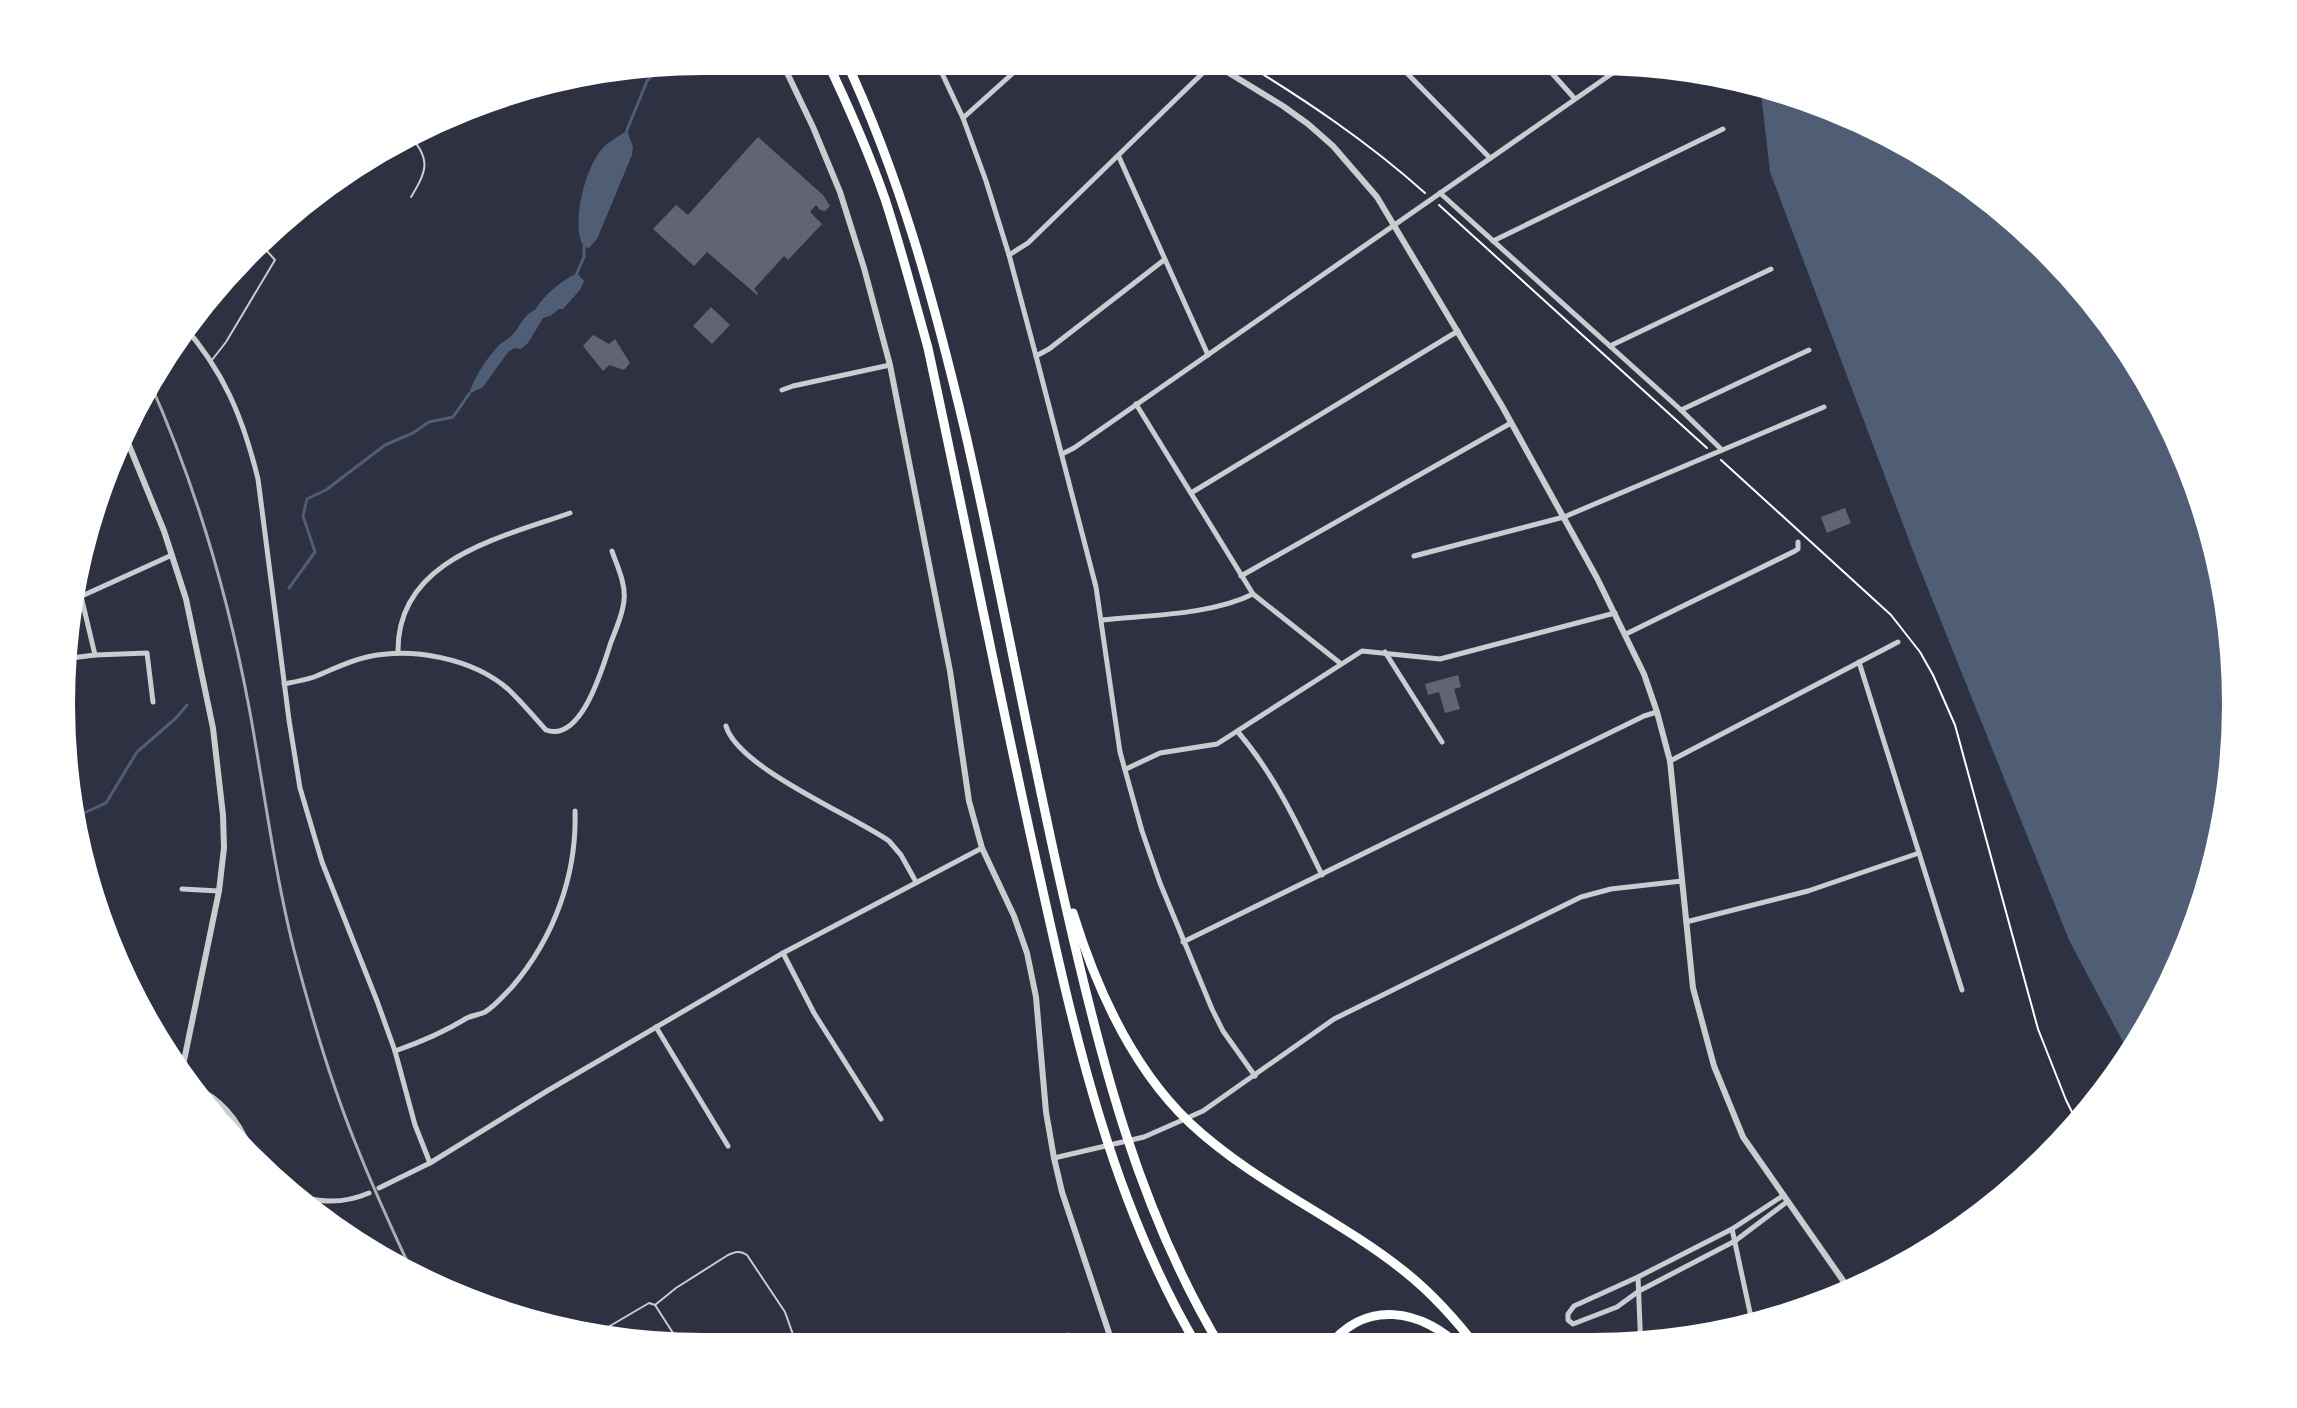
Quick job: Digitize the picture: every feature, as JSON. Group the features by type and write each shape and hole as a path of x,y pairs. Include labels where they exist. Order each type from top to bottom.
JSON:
{"highway":[{"path":"831,70 884,198 928,348 1056,950 1092,1093 1125,1195 1154,1264 1193,1338"},
{"path":"850,70 900,191 940,328 981,502 1081,976 1111,1088 1144,1189 1172,1256 1216,1338"},
{"path":"1053,849 1080,936 1111,1007 1130,1045 1172,1104 1207,1138 1247,1169 1404,1271 1437,1301 1469,1338"},
{"path":"1335,1338 1365,1318 1385,1314 1426,1321 1450,1338"}],"street":[{"path":"786,70 840,192 890,365 950,668 968,794 982,848 1014,916 1027,953 1036,997 1048,1127 1054,1158 1062,1192 1111,1338"},
{"path":"940,70 963,118 1009,255 1062,454 1090,561 1102,620 1120,752 1142,831 1183,942 1223,1031 1255,1076"},
{"path":"1009,255 1028,243 1206,70"},
{"path":"1224,70 1283,106 1333,146 1371,188 1458,331 1616,613 1644,674 1670,761 1693,988 1714,1066 1743,1137 1846,1285"},
{"path":"1404,70 1490,158"},
{"path":"1549,70 1575,99"},
{"path":"1062,454 1616,71"},
{"path":"963,118 1012,74"},
{"path":"1493,241 1723,129"},
{"path":"1119,157 1208,355"},
{"path":"1440,193 1722,450"},
{"path":"1036,356 1164,260"},
{"path":"1610,346 1771,269"},
{"path":"1191,493 1458,331"},
{"path":"190,334 211,361 241,418 258,479 295,765 305,809 322,862 365,965 430,1163"},
{"path":"1681,410 1809,350"},
{"path":"782,390 890,365"},
{"path":"1136,404 1253,594 1340,663"},
{"path":"1414,556 1564,517 1824,407"},
{"path":"1241,576 1511,423"},
{"path":"127,441 173,554 190,617 213,728 223,815 224,848 219,891 185,1067"},
{"path":"398,653 405,610 424,583 446,562 471,549 570,513"},
{"path":"1626,634 1795,551 1798,542"},
{"path":"284,684 314,677 367,657 398,653 438,657 472,668 505,686 546,730 553,733 560,731 578,717 588,702 623,608 623,587 612,551"},
{"path":"95,655 81,596 173,554"},
{"path":"1102,620 1196,610 1239,602 1253,594"},
{"path":"1126,769 1160,753 1217,744 1362,651 1440,659 1616,613"},
{"path":"1670,761 1898,642"},
{"path":"1385,652 1442,742"},
{"path":"71,658 147,653 153,702"},
{"path":"1859,662 1962,990"},
{"path":"1183,942 1657,712"},
{"path":"726,726 731,739 779,778 889,841 916,882"},
{"path":"1238,732 1253,750 1294,818 1322,875"},
{"path":"395,1051 439,1035 486,1011 526,969 552,926 563,896 576,838 575,811"},
{"path":"379,1188 430,1163 783,953 982,848"},
{"path":"1686,922 1808,891 1919,853"},
{"path":"1054,1158 1144,1137 1203,1111 1334,1019 1581,897 1611,889 1682,881"},
{"path":"182,889 219,891"},
{"path":"783,953 814,1013 881,1119"},
{"path":"656,1027 728,1146"},
{"path":"200,1089 224,1105 236,1119 249,1145"},
{"path":"307,1198 323,1201 355,1199 369,1193"},
{"path":"1786,1198 1735,1241 1639,1291 1617,1307 1573,1324 1568,1320 1574,1306 1638,1277 1786,1198"},
{"path":"1732,1229 1751,1317"},
{"path":"1638,1277 1641,1336"},
{"path":"1059,1338 1068,1335"}],"lane":[{"path":"411,197 423,174 425,160 421,147 414,140"},
{"path":"211,361 226,342 275,260 264,248"},
{"path":"655,1305 728,1255 742,1252 785,1312 794,1338"},
{"path":"603,1330 649,1303 655,1305 676,1337"}],"path":[{"path":"1256,70 1353,133 1393,164 1891,615 1920,652 1941,689 1955,725 2038,1029 2074,1117"}],"water":[{"path":"1761,93 1836,118 1873,135 1910,155 1979,201 2041,256 2096,318 2142,387 2179,461 2205,540 2222,621 2226,663 2226,745 2215,828 2193,908 2162,984 2126,1047 2069,940 1918,564 1770,172"},
{"path":"627,130 633,147 632,155 597,239 589,248 584,247 578,226 579,212 590,170 604,147"},
{"path":"577,273 584,281 580,290 563,309 543,318 528,343 521,349 508,352 483,387 469,394 481,368 499,345 512,335 548,294"}],"building":[{"path":"758,137 823,195 830,206 825,211 816,205 810,212 822,224 788,260 784,256 754,289 757,295 707,252 694,266 653,229 676,205 688,215"},
{"path":"711,307 730,325 712,344 693,326"},
{"path":"593,335 609,344 615,339 630,363 624,370 609,365 603,371 583,346"},
{"path":"1845,508 1851,523 1827,533 1821,517"},
{"path":"1458,675 1461,687 1454,689 1460,709 1445,713 1439,692 1428,695 1425,684"},
{"path":"70,688 74,714 70,714"}],"waterway":[{"path":"627,130 647,81 658,72"},
{"path":"577,273 584,257 584,247"},
{"path":"289,588 315,552 303,516 307,499 326,490 385,445 429,422 453,417 469,394"},
{"path":"80,815 106,803 137,752 187,705"}],"railway":[{"path":"153,390 182,461 221,583 249,707 287,920 315,1027 349,1127 408,1265"}]}
